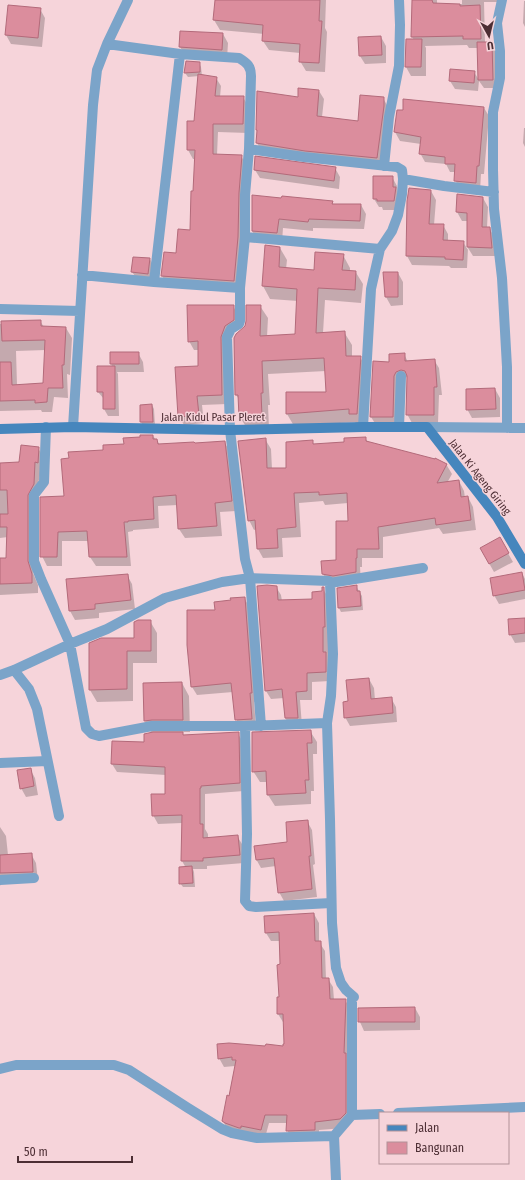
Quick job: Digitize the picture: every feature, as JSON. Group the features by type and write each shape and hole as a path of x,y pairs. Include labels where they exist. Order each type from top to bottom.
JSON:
{"street":[{"path":"73,427 93,105 97,70 107,44 128,0"},
{"path":"384,166 389,117 399,66 400,25 398,0"},
{"path":"502,0 497,23 500,51 500,78 493,112 494,209 502,278 507,367 507,428"},
{"path":"107,44 180,54 240,58 248,63 251,70 249,149 240,288 240,321 239,324 231,329 227,336 230,430 245,558 250,578 261,726"},
{"path":"154,282 180,54"},
{"path":"249,149 304,157 397,167 402,170 402,194 398,216 392,230 380,249 371,289 363,427"},
{"path":"403,179 494,192"},
{"path":"244,237 380,249"},
{"path":"82,275 240,288"},
{"path":"0,309 80,311"},
{"path":"399,427 402,376"},
{"path":"46,427 44,482 34,495 34,561 40,578 70,644 86,728 92,734 99,736 152,726 261,726 326,723"},
{"name":"Jalan Kidul Pasar Pleret","path":"0,429 73,427 230,430 426,427"},
{"path":"426,427 525,428"},
{"name":"Jalan Ki Ageng Giring","path":"426,427 497,517 525,564"},
{"path":"0,675 107,629 165,598 222,582 250,578 329,581 330,583 423,568"},
{"path":"330,583 333,654 331,696 326,723 330,819 331,903 336,968 341,983 354,997 352,998 352,1115 334,1136 336,1180"},
{"path":"14,670 29,689 37,709 59,816"},
{"path":"245,726 247,834 245,901 249,906 256,907 331,903"},
{"path":"0,763 47,762"},
{"path":"0,880 34,878"},
{"path":"0,1069 16,1065 114,1065 129,1070 222,1130 257,1138 334,1136"},
{"path":"419,1112 525,1107"},
{"path":"352,1115 379,1114"}],"building":[{"path":"215,0 320,0 319,21 322,21 319,63 299,62 300,44 262,41 263,25 213,20"},
{"path":"412,0 432,0 433,3 460,4 460,6 480,5 481,39 463,39 463,36 411,37"},
{"path":"8,5 41,8 38,38 5,35"},
{"path":"180,31 223,33 222,50 179,47"},
{"path":"381,36 382,55 359,56 358,37"},
{"path":"406,39 422,39 421,67 405,67"},
{"path":"477,42 492,42 493,80 478,80"},
{"path":"186,61 200,62 200,72 184,73"},
{"path":"450,69 475,71 474,83 449,81"},
{"path":"198,74 217,77 215,96 244,96 243,124 213,124 213,154 242,155 238,237 234,281 161,276 164,252 176,253 178,229 190,230 191,191 193,191 195,150 187,150 187,121 194,121"},
{"path":"298,88 319,90 317,116 358,121 360,95 384,97 377,158 305,151 256,143 257,91 298,97"},
{"path":"403,99 484,107 479,166 477,166 476,183 454,181 455,164 445,164 445,157 419,154 421,137 394,132 397,110 403,110"},
{"path":"255,156 336,167 334,181 254,170"},
{"path":"373,176 393,176 393,187 396,187 394,201 377,201 377,199 373,199"},
{"path":"409,188 431,190 429,224 444,224 443,240 464,241 463,260 445,259 445,257 406,256 407,201"},
{"path":"457,194 483,197 482,227 490,227 492,248 467,247 467,213 456,212"},
{"path":"252,195 281,198 282,196 333,201 332,204 361,204 360,221 309,219 308,222 279,219 277,233 252,231"},
{"path":"265,245 280,247 279,267 314,270 315,252 344,254 342,270 356,271 355,290 318,288 316,333 345,331 346,356 361,356 357,414 349,414 349,409 286,414 286,392 326,392 324,358 262,361 262,416 239,417 238,395 235,395 234,338 236,334 245,326 246,305 261,305 260,336 295,334 297,289 262,286"},
{"path":"133,257 150,258 148,274 131,272"},
{"path":"383,272 398,272 398,297 385,297"},
{"path":"187,305 234,305 234,320 225,326 221,337 222,395 197,396 199,415 178,417 175,367 198,366 198,341 188,342"},
{"path":"41,320 41,326 66,327 64,365 62,365 63,388 48,388 47,402 35,403 35,400 0,401 0,362 11,362 12,385 43,383 45,340 2,341 1,321"},
{"path":"110,352 139,352 139,364 110,364"},
{"path":"405,353 405,361 435,359 437,387 434,387 434,415 406,415 407,376 405,371 401,370 396,372 394,376 393,417 370,417 373,361 389,362 389,354"},
{"path":"97,366 115,366 115,409 103,409 103,392 97,392"},
{"path":"495,388 496,409 466,410 466,389"},
{"path":"152,404 153,422 140,422 140,405"},
{"path":"140,435 153,435 153,439 157,439 158,444 225,441 232,501 215,503 217,526 178,529 176,495 153,497 154,519 124,522 127,557 89,557 87,531 58,532 57,557 40,557 40,497 64,496 61,459 69,458 68,452 103,450 103,445 124,444 123,438 140,437"},
{"path":"366,437 366,441 435,458 447,464 437,483 459,480 461,497 468,496 471,520 436,525 435,518 378,527 379,549 357,549 356,572 333,576 322,574 321,561 336,560 336,521 348,521 347,493 319,495 319,492 294,493 296,527 277,529 278,548 257,549 255,520 248,521 238,441 266,438 267,468 286,468 286,442 313,440 313,444 344,442 344,438"},
{"path":"21,445 39,447 38,463 35,462 34,484 28,495 28,561 32,574 32,583 0,584 0,558 6,558 7,527 0,527 0,514 8,514 7,490 0,490 0,463 19,462"},
{"path":"500,537 509,553 489,564 480,548"},
{"path":"522,572 525,590 493,596 490,578"},
{"path":"128,574 131,600 95,604 95,609 69,611 66,579"},
{"path":"357,585 357,591 360,591 361,606 338,608 337,588"},
{"path":"257,586 277,586 278,600 312,599 312,592 322,591 322,587 324,587 325,627 323,627 323,652 326,652 326,672 307,673 307,691 296,692 298,718 285,718 282,689 265,691"},
{"path":"245,597 252,693 250,693 252,719 235,720 231,683 191,687 187,645 187,610 215,610 214,602 231,600 230,598"},
{"path":"525,618 525,633 509,635 508,619"},
{"path":"138,620 151,620 151,651 127,651 127,689 89,690 89,643 101,638 134,638 134,622"},
{"path":"369,678 371,699 392,697 393,713 344,718 343,702 348,701 346,680"},
{"path":"182,682 183,720 144,721 143,683"},
{"path":"311,730 312,743 307,743 309,780 305,780 306,793 267,795 266,771 252,772 252,732"},
{"path":"153,732 183,732 183,735 239,732 240,783 201,786 200,824 203,824 203,838 238,835 240,855 203,858 203,861 181,861 182,815 152,816 151,794 165,794 165,767 111,764 112,741 144,742 144,734"},
{"path":"31,768 34,786 20,789 17,770"},
{"path":"308,820 312,889 278,893 274,858 256,860 254,846 287,842 286,822"},
{"path":"32,853 33,872 0,873 0,855"},
{"path":"192,866 193,883 179,884 179,867"},
{"path":"314,913 315,941 321,941 322,978 329,978 330,999 346,999 344,1053 346,1053 346,1113 340,1119 315,1122 315,1130 286,1131 287,1115 265,1115 261,1130 241,1126 241,1128 239,1128 225,1123 222,1121 227,1095 229,1096 236,1060 232,1060 232,1057 218,1059 217,1044 229,1043 265,1046 266,1044 283,1046 284,1044 283,1014 277,1014 277,997 279,997 277,965 280,964 279,932 265,933 264,916"},
{"path":"415,1007 415,1022 358,1022 358,1008"}]}
